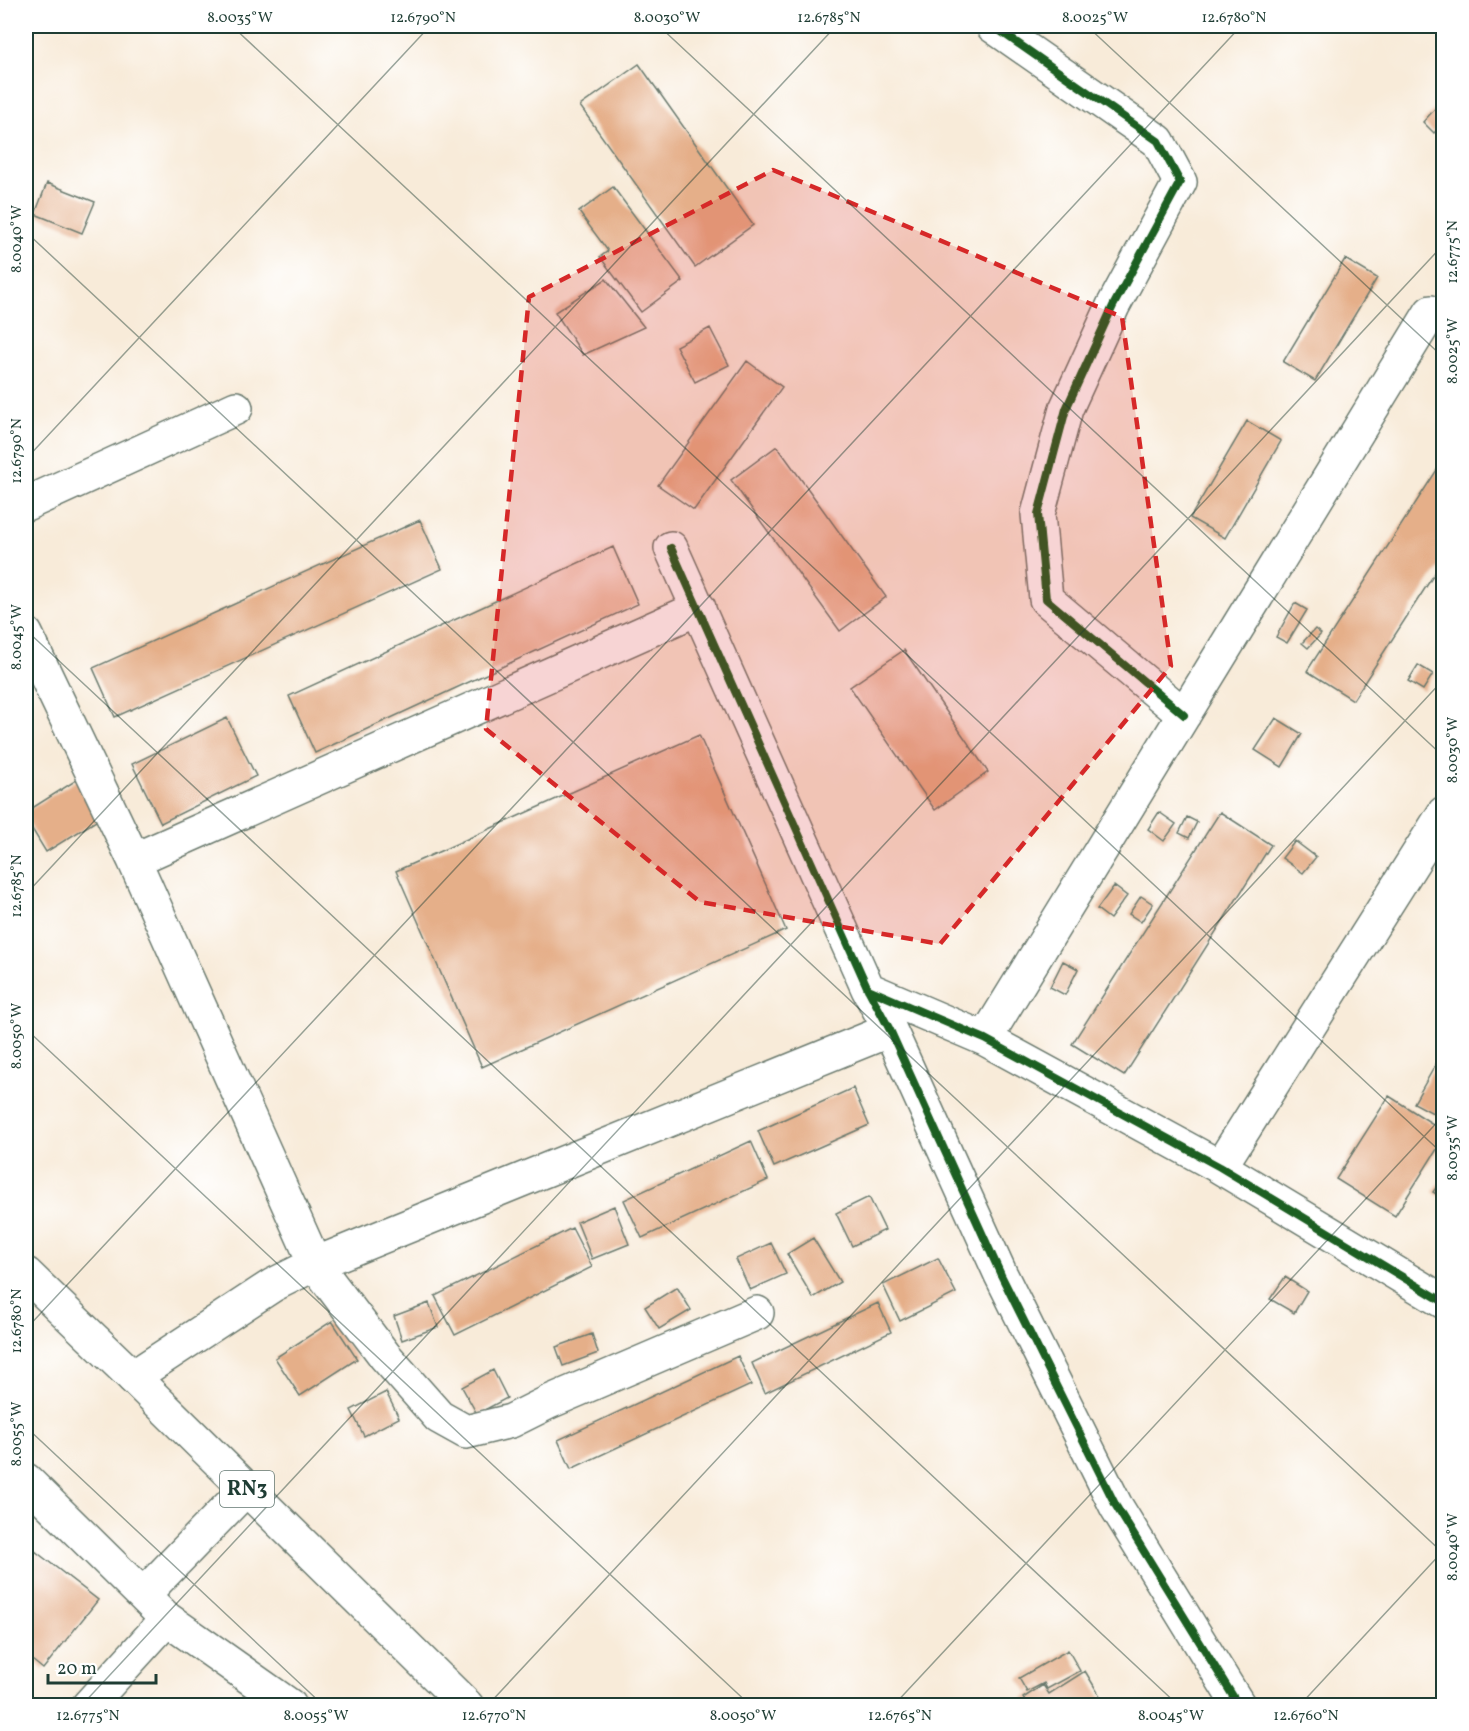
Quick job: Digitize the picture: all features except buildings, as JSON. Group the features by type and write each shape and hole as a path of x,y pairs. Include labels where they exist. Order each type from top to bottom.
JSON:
{"main road":[{"path":"993,26 1158,141 1180,182 1113,306 1066,409 1038,514 1046,599 1184,715"},
{"path":"985,1039 1431,312"},
{"path":"26,504 237,408"},
{"path":"671,548 868,989 890,1030 1001,1275 1116,1506 1239,1706"},
{"path":"134,860 699,608"},
{"path":"26,634 134,860 315,1264 385,1356 439,1417 466,1432 511,1421 549,1402 757,1313"},
{"path":"1220,1167 1443,813"},
{"path":"868,989 985,1039 1220,1167 1443,1302"},
{"path":"133,1377 273,1285 315,1264 890,1030"},
{"name":"RN3","path":"26,1274 467,1706"},
{"path":"26,1480 144,1594 166,1619 290,1706"},
{"path":"144,1594 246,1488"},
{"path":"88,1706 166,1619"}],"highlighted area":[{"path":"773,170 1122,317 1171,666 940,944 700,902 486,729 529,297"}],"cycle path":[{"path":"993,26 1158,141 1180,182 1113,306 1066,409 1038,514 1046,599 1184,715"},
{"path":"671,548 868,989 890,1030 1001,1275 1116,1506 1239,1706"},
{"path":"868,989 985,1039 1220,1167 1444,1302"}]}
